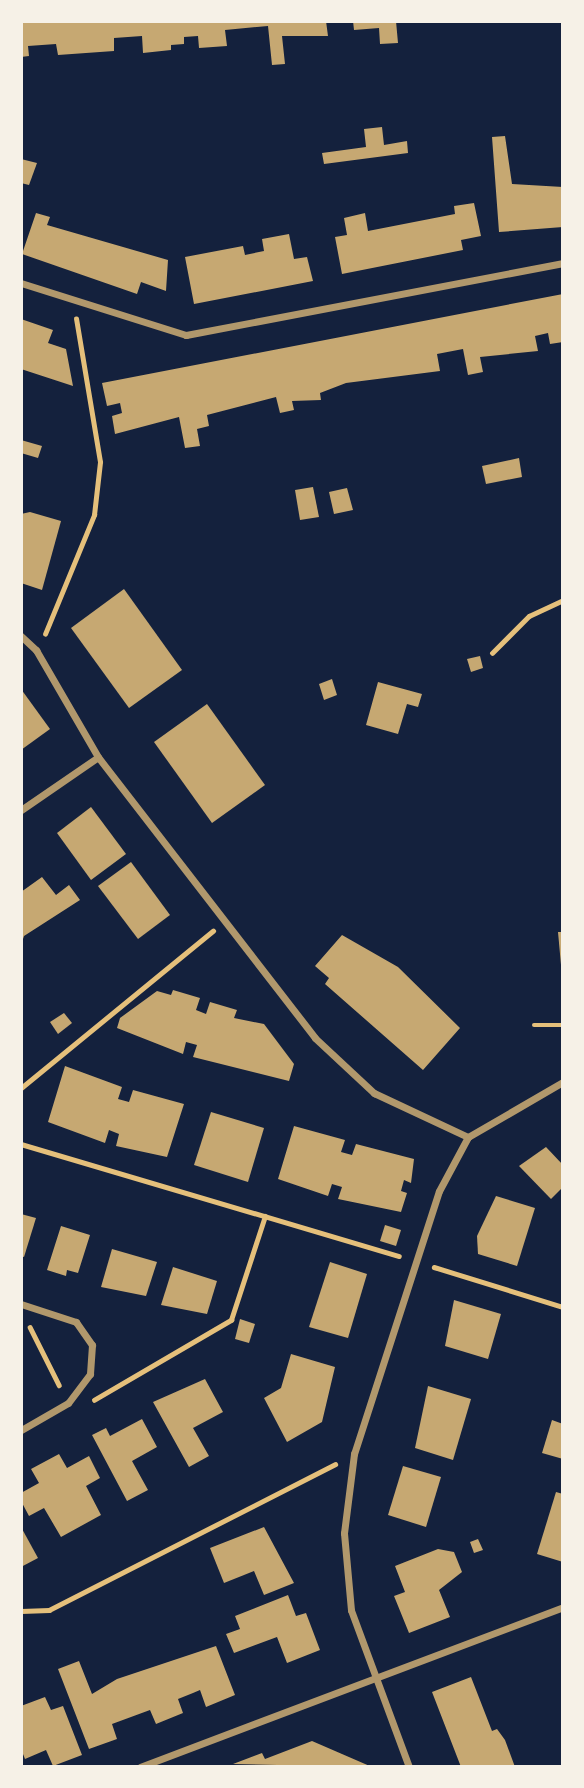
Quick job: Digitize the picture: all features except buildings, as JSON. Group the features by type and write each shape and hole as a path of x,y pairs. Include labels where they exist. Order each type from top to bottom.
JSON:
{"street":[{"path":"21,283 186,335 563,263"},
{"path":"21,636 36,650 98,757 315,1038 374,1093 468,1138"},
{"path":"21,810 98,757"},
{"path":"409,1767 351,1610 344,1533 354,1454 439,1191 468,1138 563,1082"},
{"path":"21,1304 76,1322 92,1345 90,1374 68,1403 21,1430"},
{"path":"141,1767 379,1680 563,1607"}],"path":[{"path":"36,650 94,515 100,462 72,300"},
{"path":"492,653 529,616 563,600"},
{"path":"21,1088 225,921"},
{"path":"534,1025 563,1024"},
{"path":"21,1144 563,1307"},
{"path":"27,1321 68,1403 106,1398 231,1320 265,1216"},
{"path":"21,1611 49,1610 354,1454"}]}
